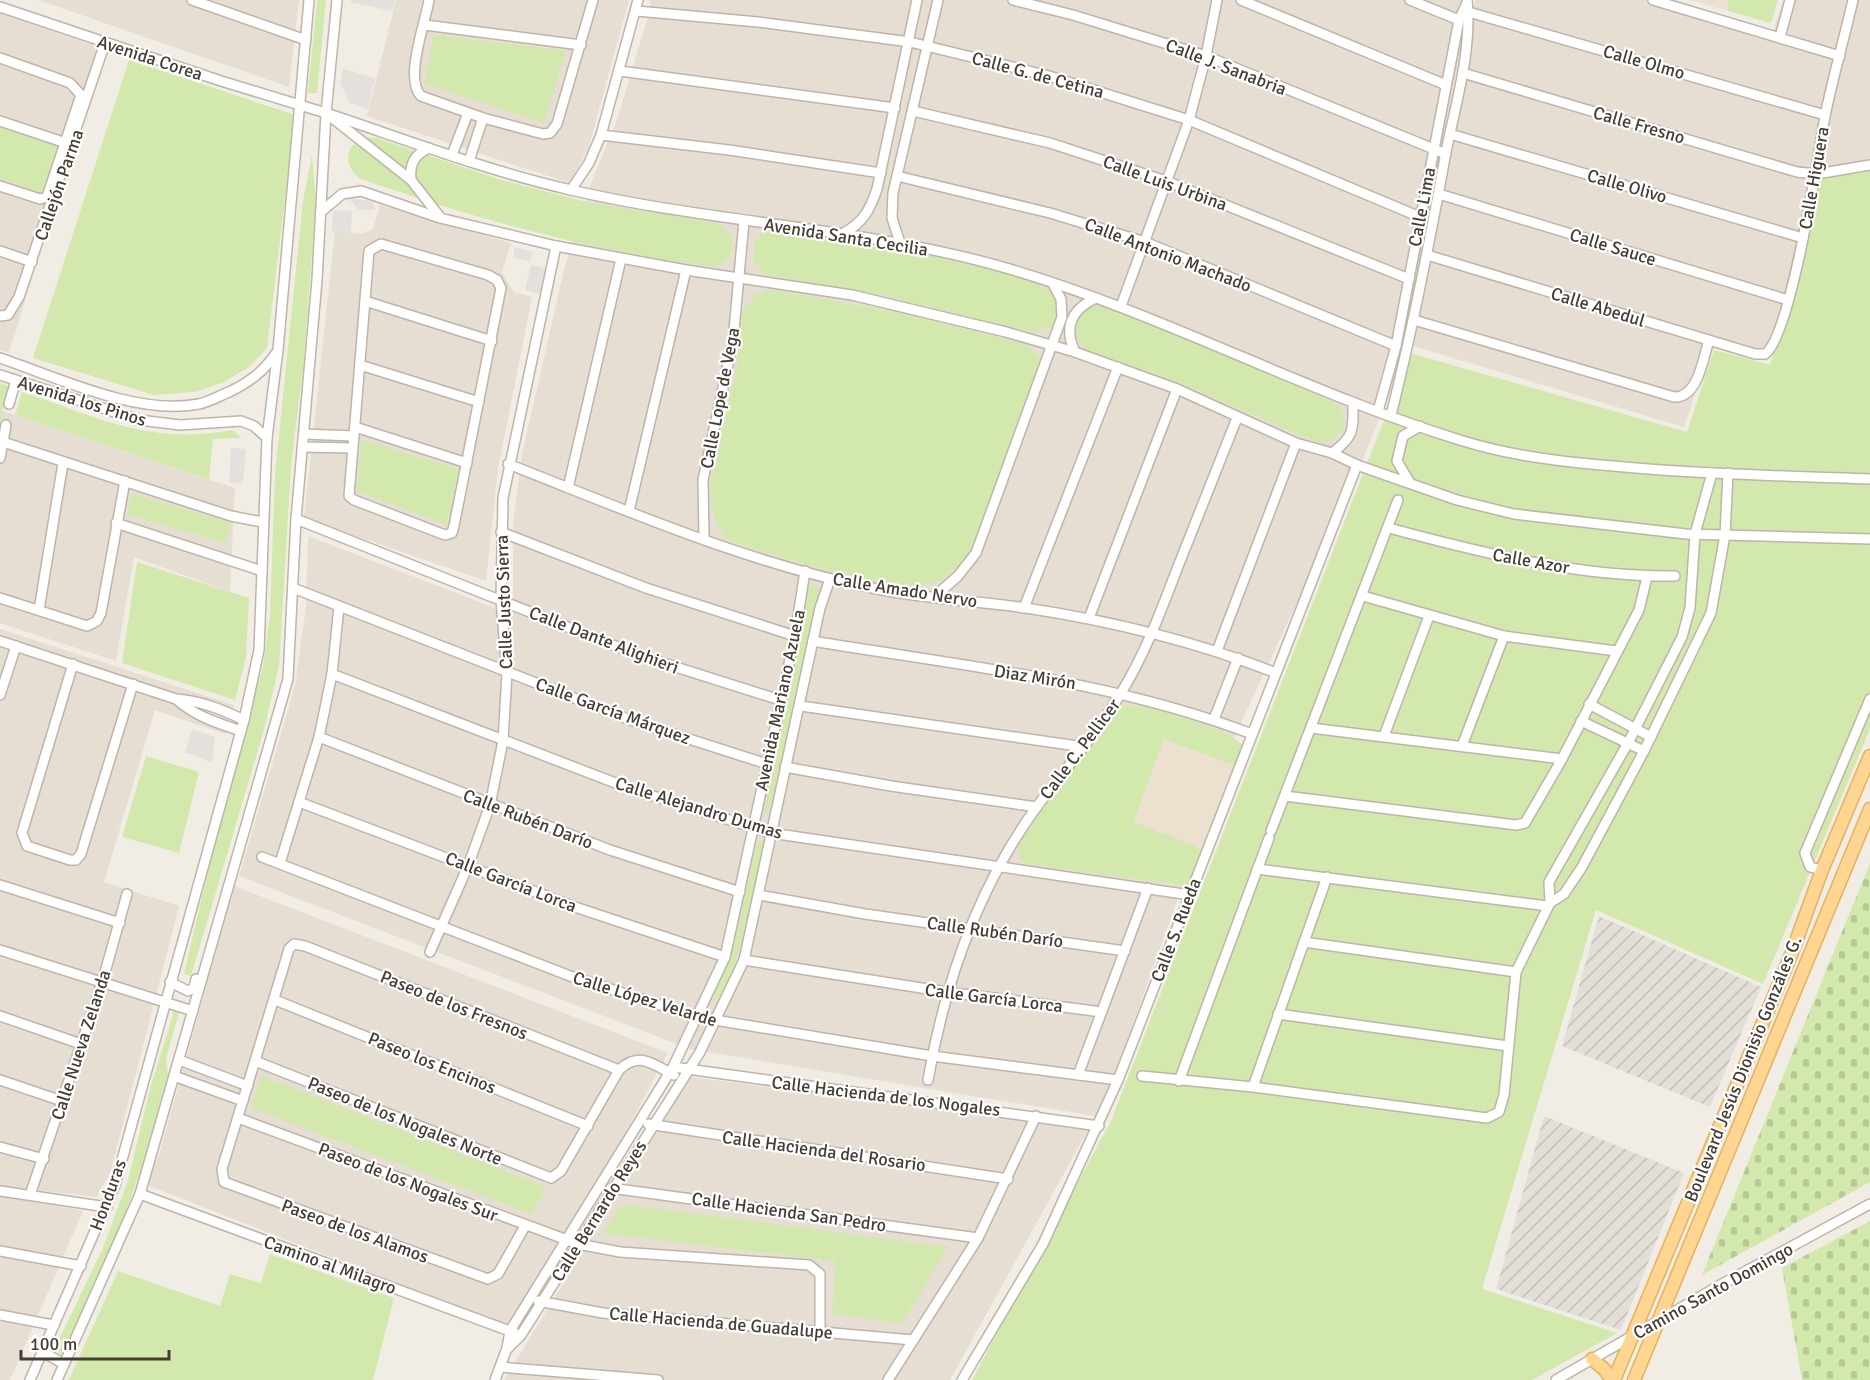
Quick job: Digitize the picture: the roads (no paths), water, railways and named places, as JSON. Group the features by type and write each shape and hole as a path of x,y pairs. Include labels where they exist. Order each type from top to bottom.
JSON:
{"main road":[{"name":"Boulevard Jesús Dionisio Gonzáles G.","path":"1613,1380 1791,955 1822,870 1870,756"},
{"name":"Boulevard Jesús Dionisio Gonzáles G.","path":"1634,1380 1870,810"},
{"path":"1592,1359 1613,1380"}],"street":[{"path":"192,0 306,40"},
{"name":"Honduras","path":"30,1380 106,1207 241,731 259,650 262,522 267,438 278,350 309,0"},
{"path":"170,982 184,991 194,988 207,942 219,921 288,679 296,519 322,211 326,113 337,0"},
{"path":"429,0 413,73 415,90 421,96 536,134 549,133 561,112 593,0"},
{"path":"571,190 589,163 601,135 638,0"},
{"path":"842,234 857,226 872,205 910,42 917,0"},
{"path":"900,243 891,206 938,0"},
{"name":"Calle J. Sanabria","path":"1013,0 1073,15 1206,56 1433,151 1446,154"},
{"path":"1121,306 1189,120 1206,56 1217,0"},
{"path":"1241,0 1446,85"},
{"path":"1410,0 1459,20"},
{"path":"1653,0 1840,56"},
{"path":"1780,37 1790,0"},
{"name":"Calle Higuera","path":"1768,353 1788,300 1803,238 1817,174 1825,115 1853,0"},
{"name":"Avenida Corea","path":"0,6 105,43 301,107 326,113"},
{"name":"Calle Lima","path":"1378,411 1396,346 1459,20 1467,6"},
{"name":"Calle Lima","path":"1390,415 1408,349 1463,73 1467,6"},
{"name":"Calle Olmo","path":"1467,6 1825,115"},
{"name":"Calle G. de Cetina","path":"637,10 758,22 910,42 1048,76 1189,120 1420,217"},
{"path":"425,25 581,45"},
{"name":"Callejón Parma","path":"0,316 8,315 14,309 32,262 105,43"},
{"path":"0,58 70,82 79,90 81,98 47,197 40,199 0,186"},
{"path":"620,71 895,108"},
{"name":"Calle Fresno","path":"1463,73 1797,172 1817,174 1870,165"},
{"name":"Calle Luis Urbina","path":"913,111 1050,143 1166,181 1408,279"},
{"path":"326,113 411,180 440,218"},
{"name":"Avenida Santa Cecilia","path":"326,113 469,161 571,190 744,221 900,243 1013,270 1121,306 1353,402 1464,442 1550,460 1712,473 1870,479"},
{"path":"452,155 468,113"},
{"path":"469,161 483,118"},
{"path":"0,121 66,143"},
{"name":"Calle Olivo","path":"1450,134 1803,238"},
{"path":"601,135 729,150 881,173"},
{"path":"411,180 411,164 416,156 429,148"},
{"name":"Calle Antonio Machado","path":"897,176 1050,213 1145,242 1396,346"},
{"path":"322,211 342,194 362,191 440,218 556,246 621,260 852,295 1051,345 1178,388 1237,418 1296,443 1332,453 1357,465 1457,500 1514,514 1695,534 1870,539"},
{"name":"Calle Sauce","path":"1439,194 1788,300"},
{"name":"Calle Lope de Vega","path":"704,538 703,480 728,373 744,221"},
{"path":"381,244 493,277 499,283 502,292 452,533 445,535 349,496 365,301 369,251 381,244"},
{"name":"Calle Justo Sierra","path":"430,952 468,866 490,805 503,741 507,673 501,600 501,532 508,464 556,246"},
{"path":"0,251 32,262"},
{"name":"Calle Abedul","path":"1427,255 1755,354 1768,353"},
{"path":"568,488 621,260"},
{"path":"629,511 686,270"},
{"path":"934,597 958,576 976,553 1008,471 1063,310 1061,299 1053,284"},
{"path":"1074,352 1070,336 1071,319 1080,306 1096,298"},
{"path":"365,301 492,341"},
{"path":"1414,320 1666,395 1684,396 1694,384 1709,340"},
{"name":"Avenida los Pinos","path":"0,358 144,404 179,406 201,403 242,386 265,370 278,350"},
{"path":"360,365 479,402"},
{"path":"1024,608 1118,367"},
{"name":"Avenida los Pinos","path":"0,375 139,420 180,425 241,421 254,426 267,438"},
{"path":"9,404 16,380"},
{"path":"1089,618 1178,388"},
{"path":"1332,453 1348,441 1353,425 1353,402"},
{"path":"179,406 180,425"},
{"name":"Calle C. Pellicer","path":"928,1080 947,992 968,928 999,866 1037,807 1084,747 1122,692 1153,632 1237,418"},
{"path":"0,458 6,425"},
{"path":"1410,483 1397,461 1403,436 1420,426"},
{"path":"304,434 354,432 467,463"},
{"path":"3,442 231,516 262,522"},
{"path":"1217,651 1296,443"},
{"path":"302,447 352,448"},
{"path":"39,610 63,463"},
{"name":"Calle Amado Nervo","path":"508,464 704,538 830,579 883,590 1089,618 1153,632 1217,651 1276,673"},
{"name":"Calle S. Rueda","path":"962,1380 1043,1244 1099,1126 1357,465"},
{"path":"1142,1077 1253,1087 1487,1118 1499,1112 1504,1095 1516,972 1549,905 1550,882 1628,743 1682,637 1692,597 1695,534 1712,473"},
{"path":"1257,869 1549,905 1564,894 1582,867 1644,751 1711,614 1725,535 1728,473"},
{"path":"0,598 87,626 97,621 101,613 125,481"},
{"path":"1179,1081 1270,834 1398,500"},
{"name":"Calle Dante Alighieri","path":"296,519 638,655 780,700"},
{"path":"116,523 262,571"},
{"name":"Calle Azor","path":"1389,528 1539,563 1647,577 1675,576"},
{"path":"501,532 656,592 795,636"},
{"name":"Avenida Mariano Azuela","path":"671,1070 725,957 795,636 804,571"},
{"path":"1285,796 1516,825 1524,823 1530,818 1562,759 1639,610 1647,577"},
{"name":"Avenida Mariano Azuela","path":"687,1070 700,1052 744,960 785,767 801,706 813,641 830,579"},
{"name":"Calle García Márquez","path":"293,588 633,721 767,764"},
{"path":"1363,596 1504,636 1616,651"},
{"path":"279,863 319,737 332,674 339,607"},
{"path":"1384,736 1429,616"},
{"path":"1462,746 1504,636"},
{"path":"0,640 176,699 193,700 218,708 244,720"},
{"name":"Diaz Mirón","path":"813,641 938,663 1052,678 1122,692 1214,719 1252,734"},
{"path":"0,695 16,646"},
{"path":"1214,719 1238,658"},
{"path":"73,664 22,833 23,841 27,846 70,860 76,860 81,854 133,684"},
{"name":"Calle Alejandro Dumas","path":"332,674 631,789 771,833 1190,895"},
{"path":"176,699 189,710 211,722 241,731"},
{"path":"1822,870 1810,867 1805,853 1870,699"},
{"path":"1589,704 1651,737"},
{"path":"801,706 1084,747"},
{"path":"1581,721 1644,751"},
{"path":"1311,728 1562,759"},
{"name":"Calle Rubén Darío","path":"319,737 610,850 740,892"},
{"path":"785,767 891,786 1037,807"},
{"name":"Calle García Lorca","path":"299,802 578,908 725,957"},
{"name":"Calle López Velarde","path":"262,857 570,976 697,1017 932,1056 1118,1080"},
{"path":"1253,1087 1327,877"},
{"path":"0,885 120,923"},
{"path":"1078,1074 1148,888"},
{"name":"Calle Nueva Zelanda","path":"30,1195 102,983 128,894"},
{"name":"Calle Rubén Darío","path":"759,895 865,914 1125,951"},
{"name":"Honduras","path":"57,1380 140,1194 219,921"},
{"path":"1304,942 1516,972"},
{"name":"Paseo de los Fresnos","path":"275,1000 289,949 294,944 305,946 619,1070"},
{"path":"0,950 193,1011"},
{"name":"Calle García Lorca","path":"744,960 947,992 1102,1012"},
{"path":"238,1118 275,1000"},
{"name":"Paseo los Encinos","path":"275,1000 588,1126"},
{"path":"1278,1014 1508,1046"},
{"path":"0,1016 81,1044"},
{"path":"588,1126 619,1070 635,1059 671,1070 681,1079"},
{"path":"179,1060 248,1086"},
{"name":"Paseo de los Nogales Norte","path":"255,1061 543,1176 555,1177 588,1126"},
{"name":"Calle Hacienda de los Nogales","path":"671,1070 687,1070 1099,1126"},
{"name":"Calle Bernardo Reyes","path":"495,1380 507,1348 510,1331 671,1070"},
{"name":"Calle Bernardo Reyes","path":"507,1348 520,1335 542,1302 687,1070"},
{"path":"174,1077 243,1101"},
{"path":"0,1080 62,1101"},
{"path":"888,1380 978,1238 1036,1116"},
{"name":"Paseo de los Alamos","path":"238,1118 221,1177 230,1186 489,1279 498,1274 525,1226"},
{"name":"Paseo de los Nogales Sur","path":"238,1118 578,1244 620,1252 809,1265 820,1274 820,1331"},
{"name":"Calle Hacienda del Rosario","path":"640,1120 652,1126 1008,1179"},
{"path":"0,1147 44,1159"},
{"name":"Calle Hacienda San Pedro","path":"600,1186 978,1238"},
{"path":"0,1191 106,1207"},
{"name":"Camino al Milagro","path":"140,1194 520,1335"},
{"name":"Camino Santo Domingo","path":"1556,1380 1724,1283 1870,1203"},
{"path":"0,1251 81,1266"},
{"name":"Calle Hacienda de Guadalupe","path":"530,1299 603,1313 913,1340"},
{"path":"0,1315 53,1325"},
{"path":"43,1352 64,1364"},
{"path":"500,1367 658,1380"}]}
